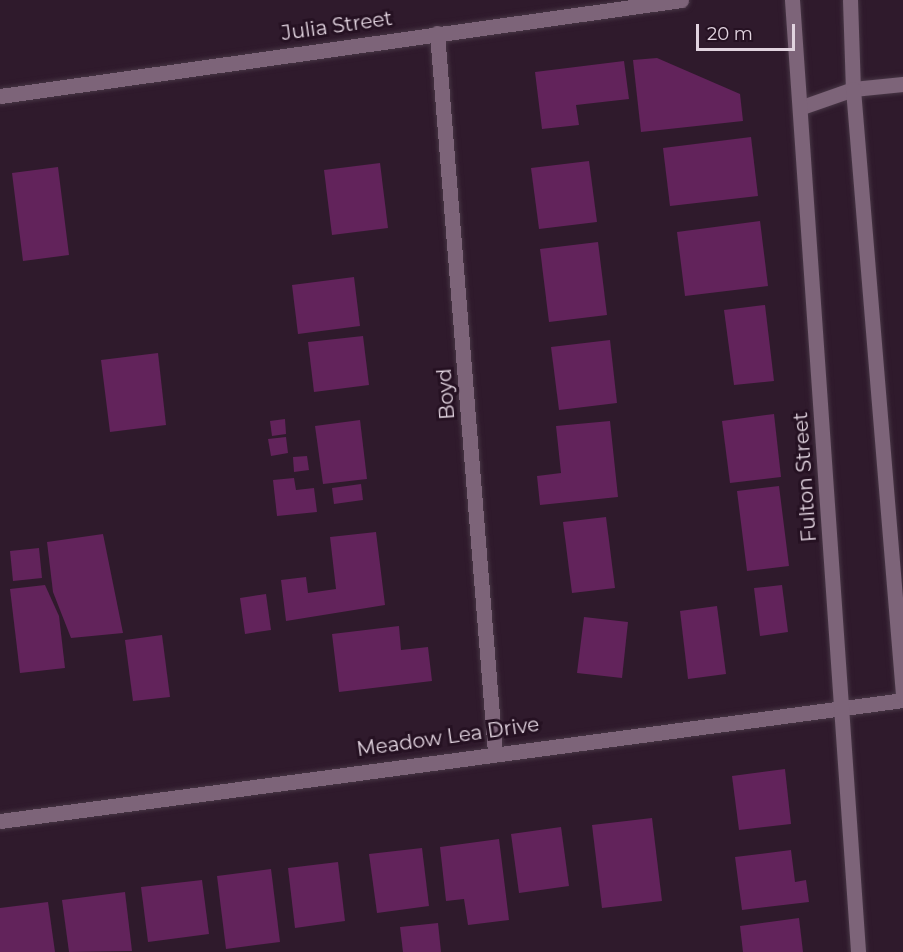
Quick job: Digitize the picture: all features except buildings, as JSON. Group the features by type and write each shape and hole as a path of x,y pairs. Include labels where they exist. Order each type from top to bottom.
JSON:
{"street":[{"name":"Julia Street","path":"0,96 681,0"},
{"name":"Fulton Street","path":"792,0 802,108 858,952"},
{"path":"850,0 853,89 903,698"},
{"name":"Boyd","path":"437,33 495,752"},
{"path":"802,108 853,89 903,84"},
{"name":"Meadow Lea Drive","path":"0,821 903,698"}]}
